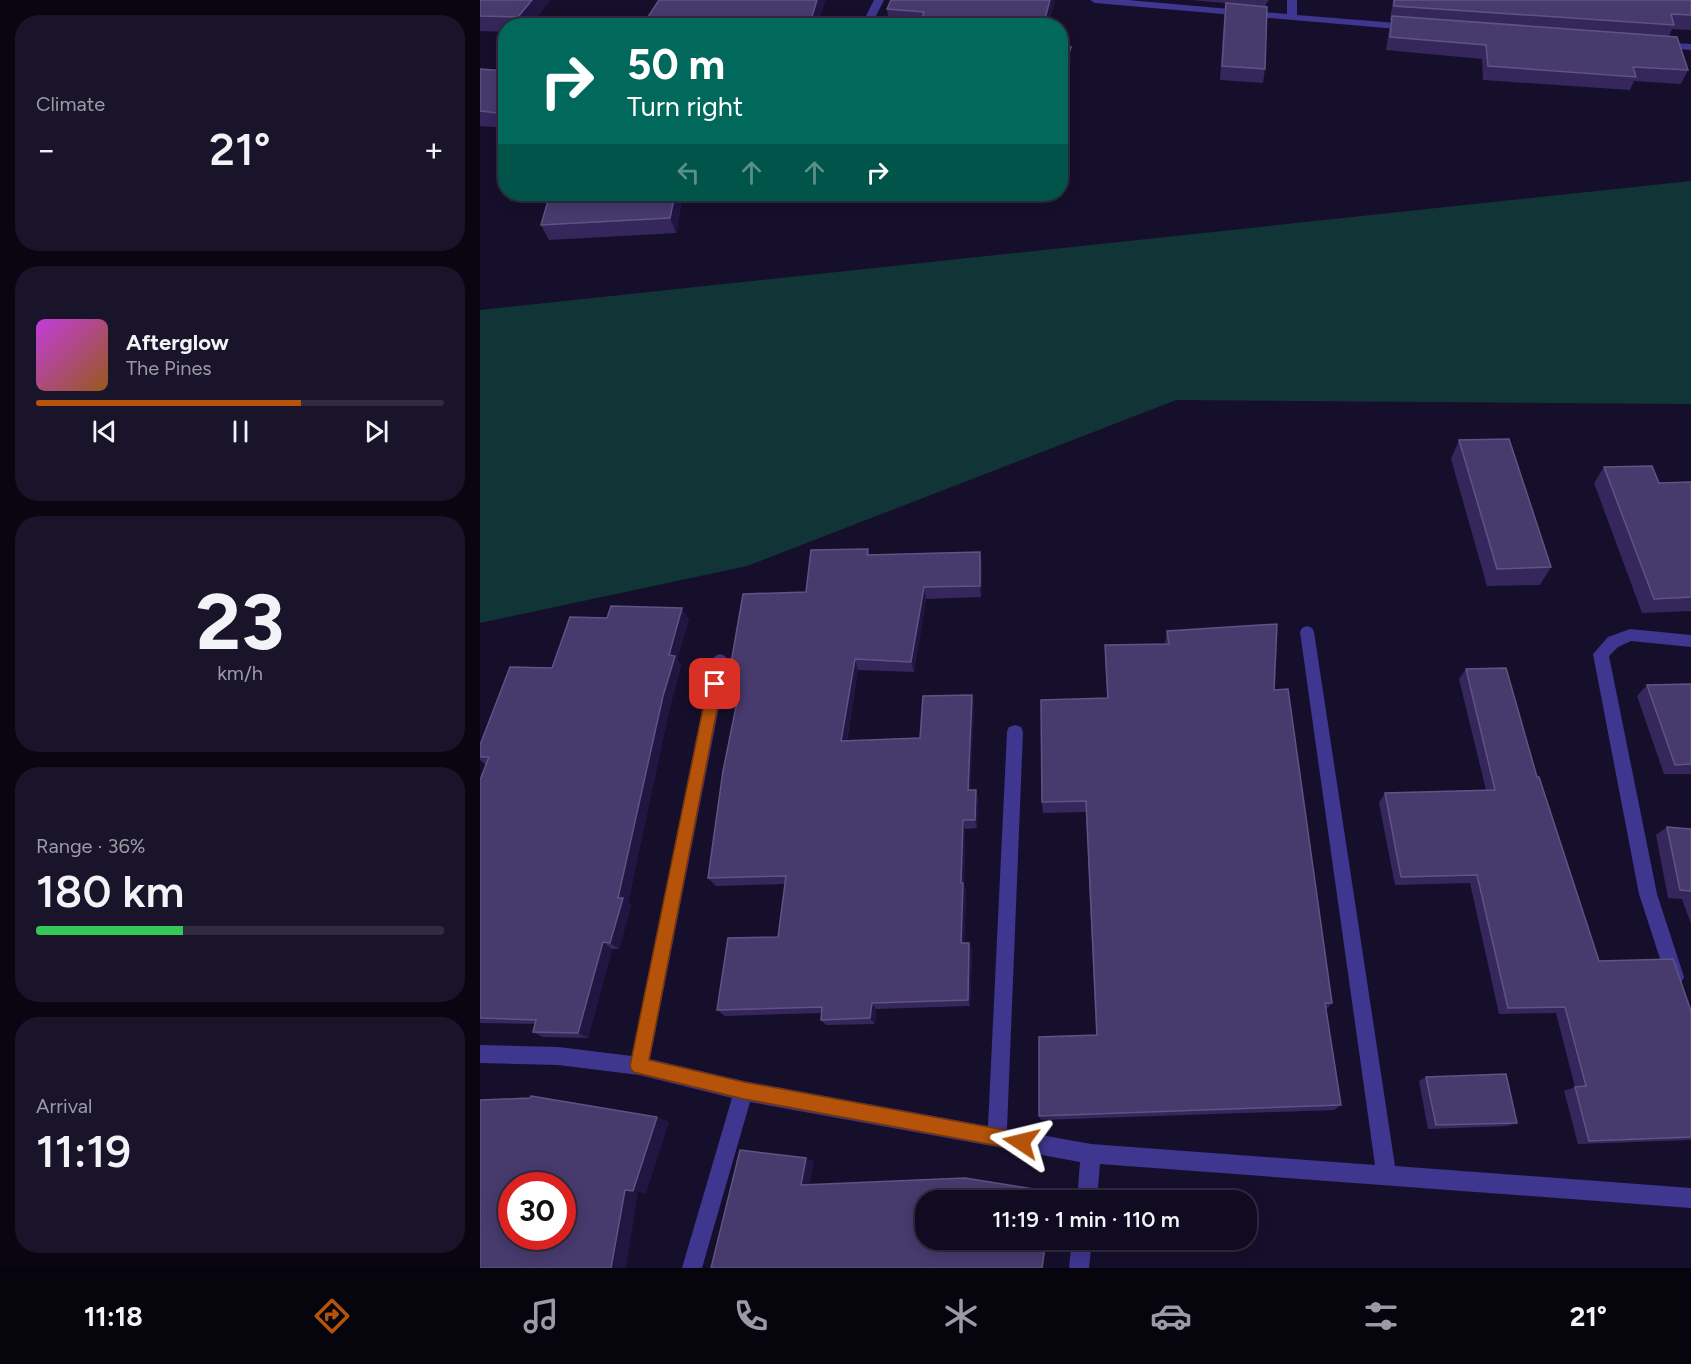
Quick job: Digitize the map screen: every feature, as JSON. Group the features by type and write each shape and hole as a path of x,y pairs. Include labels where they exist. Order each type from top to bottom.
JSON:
{"street":[{"path":"870,18 879,0"},
{"path":"1095,0 1421,28"},
{"path":"1292,0 1292,18"},
{"path":"1656,45 1691,47"},
{"path":"1307,632 1386,1176"},
{"path":"1680,988 1648,894 1601,654 1613,642 1630,635 1691,641"},
{"path":"639,1066 720,661"},
{"path":"998,1137 1015,732"},
{"path":"480,1054 558,1056 639,1066 744,1091 1091,1154 1691,1198"},
{"path":"692,1268 744,1091"},
{"path":"1088,1190 1091,1154"},
{"path":"1079,1268 1081,1250"}],"green space":[{"path":"1691,181 1691,404 1176,400 747,566 480,623 480,310"}],"building":[{"path":"480,0 532,0 518,17 480,16"},
{"path":"659,0 817,0 811,18 647,18"},
{"path":"891,0 1050,0 1045,18 922,18 924,12 887,9"},
{"path":"1394,0 1691,0 1691,15 1671,14 1674,25 1394,6"},
{"path":"1226,3 1267,7 1265,69 1222,66"},
{"path":"1392,16 1677,37 1688,70 1633,67 1636,77 1488,66 1486,45 1390,37"},
{"path":"480,69 498,70 498,113 480,111"},
{"path":"548,201 674,201 670,218 541,225"},
{"path":"1509,439 1551,567 1497,569 1459,440"},
{"path":"1652,466 1659,483 1691,482 1691,597 1654,599 1604,467"},
{"path":"868,549 867,555 980,552 980,586 924,587 911,662 855,659 841,741 920,738 923,696 972,695 968,790 976,790 975,820 963,820 961,883 963,883 961,943 969,943 968,1000 872,1003 870,1018 821,1020 822,1007 717,1010 728,938 778,937 786,876 708,878 723,771 738,697 725,698 743,594 806,592 811,550"},
{"path":"611,606 682,608 669,655 675,656 663,696 618,898 623,898 610,943 603,942 578,1033 533,1032 536,1020 480,1018 480,780 489,757 480,757 480,745 510,667 552,668 570,617 607,618"},
{"path":"1277,624 1274,690 1288,689 1332,1003 1325,1003 1341,1105 1039,1116 1039,1037 1097,1035 1086,801 1042,802 1041,700 1108,698 1105,645 1169,644 1167,631"},
{"path":"1506,668 1537,777 1539,777 1599,961 1673,959 1691,1011 1691,1137 1589,1141 1575,1087 1586,1086 1565,1007 1508,1008 1477,875 1401,877 1385,793 1495,790 1466,669"},
{"path":"1691,684 1691,764 1675,765 1647,685"},
{"path":"1667,827 1691,829 1691,891 1680,890"},
{"path":"1506,1074 1517,1123 1436,1125 1426,1077"},
{"path":"531,1096 657,1117 633,1191 625,1190 611,1268 480,1268 480,1100 530,1098"},
{"path":"740,1150 806,1158 801,1185 965,1178 1040,1190 915,1190 915,1250 1044,1250 1042,1268 711,1268"}],"route":[{"path":"715,684 639,1066 744,1091 1021,1142"}]}
